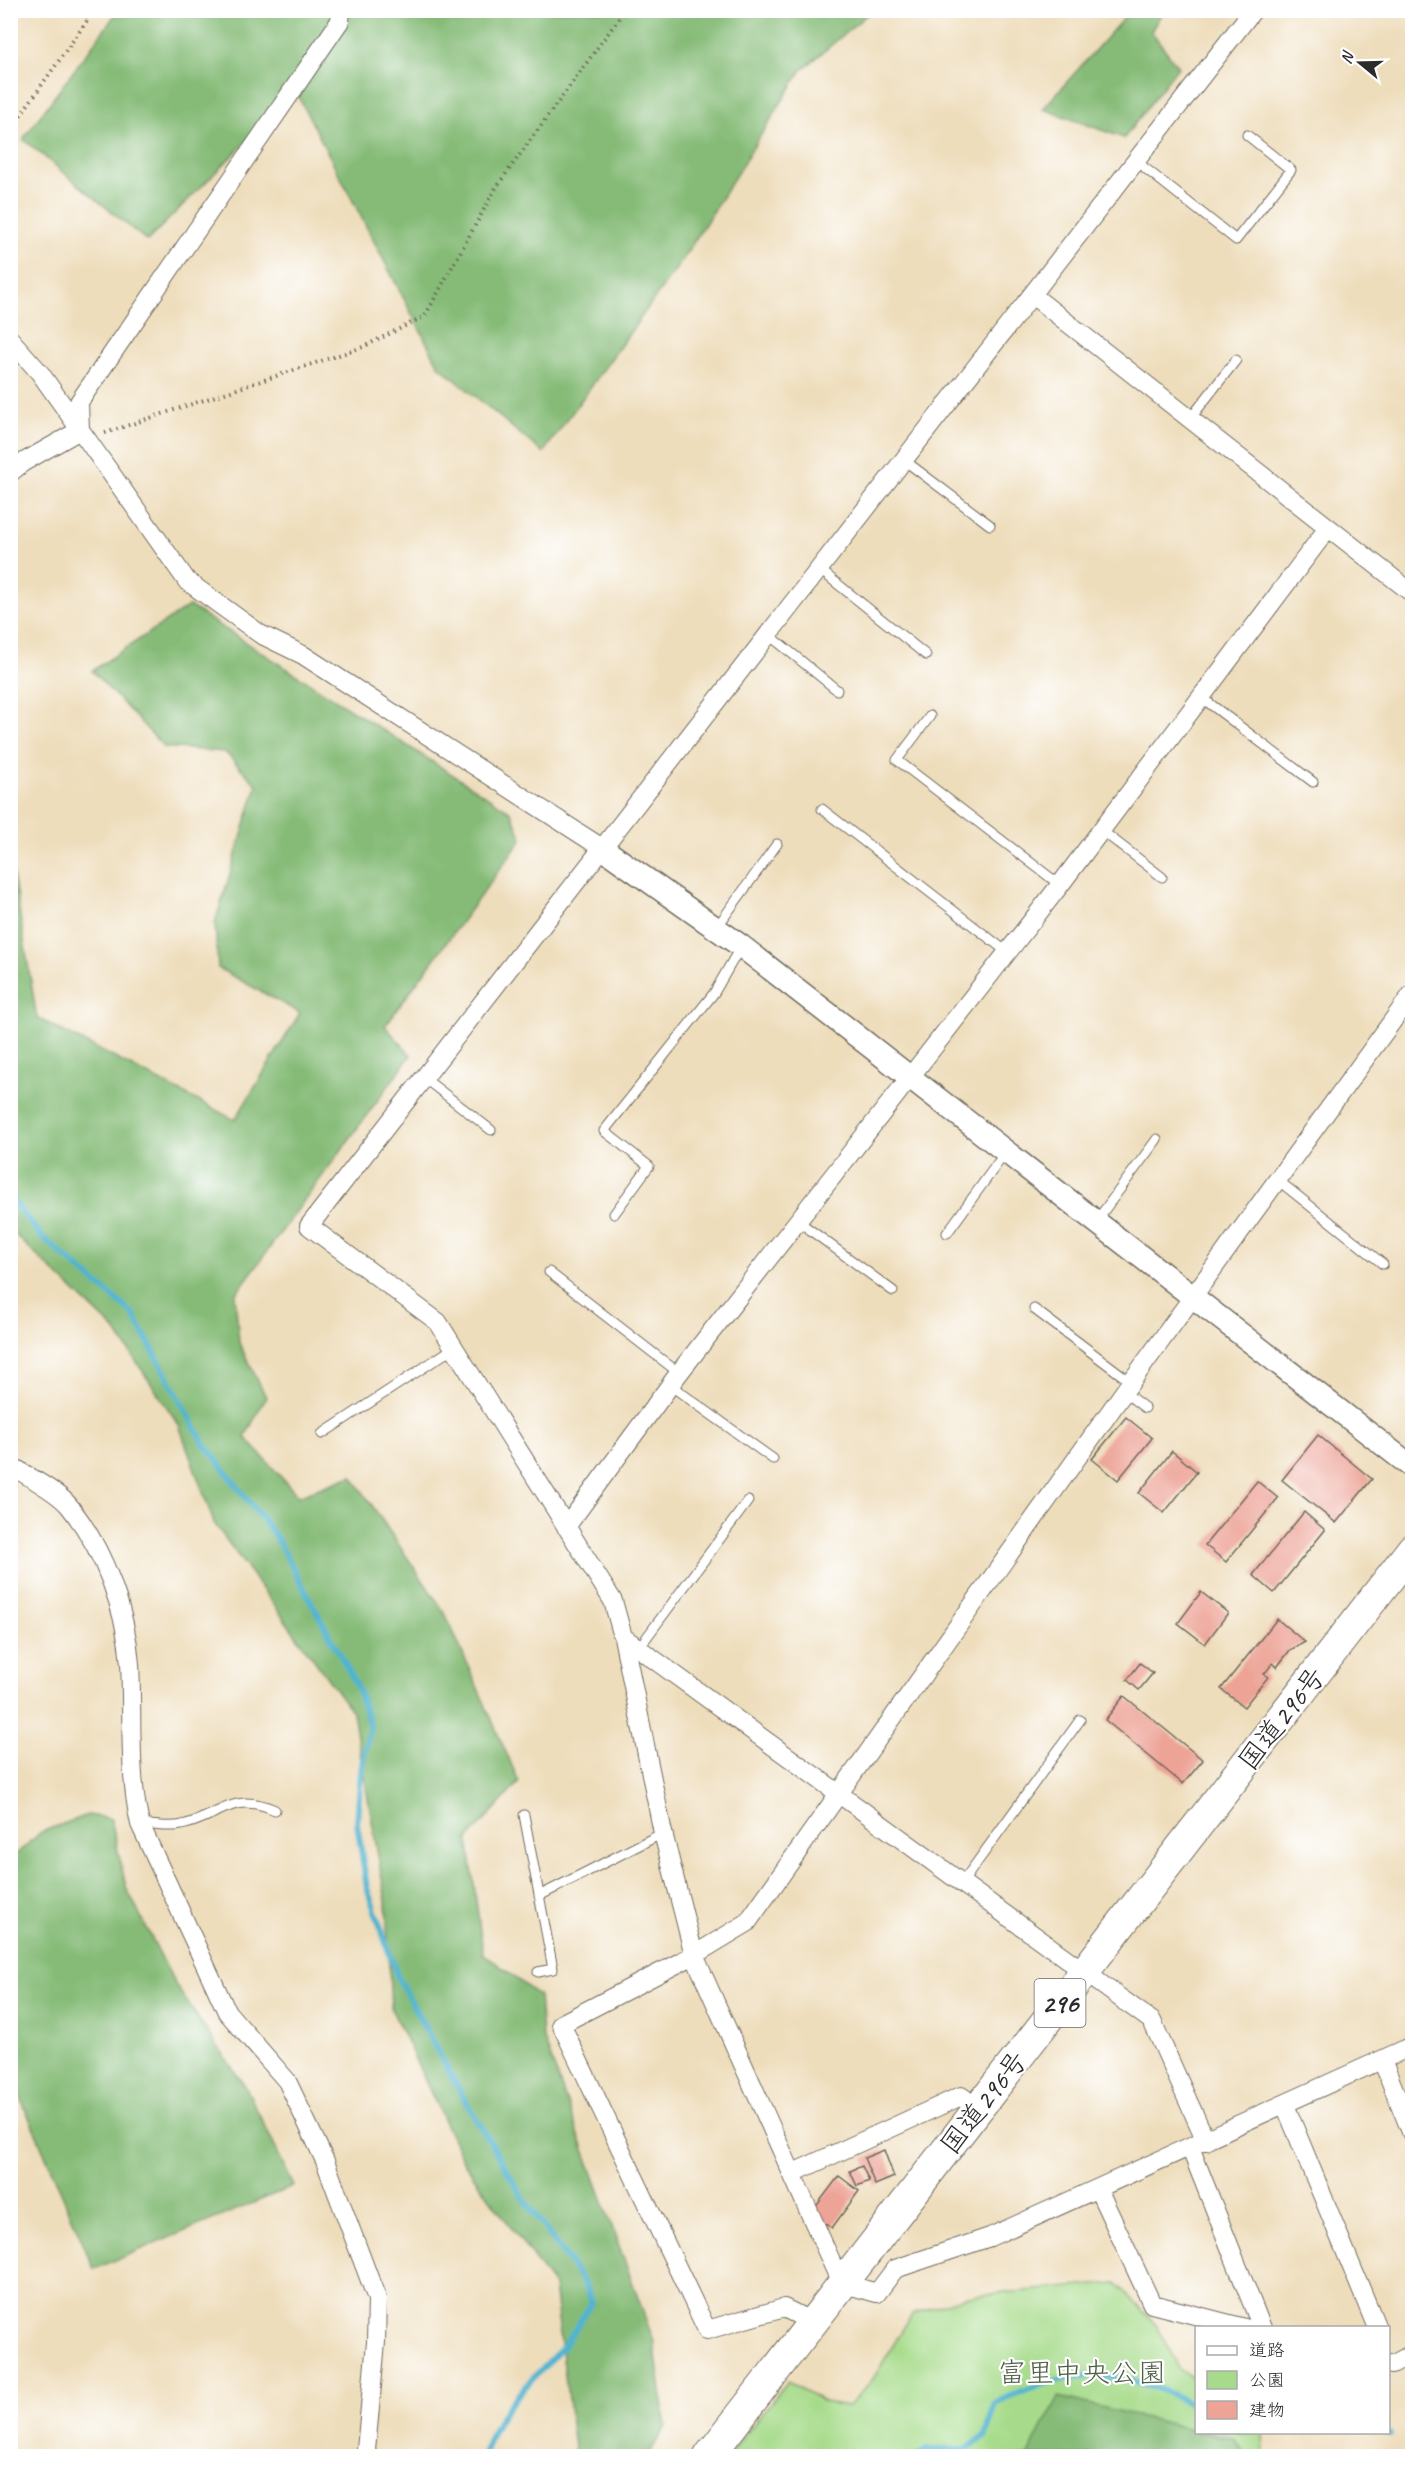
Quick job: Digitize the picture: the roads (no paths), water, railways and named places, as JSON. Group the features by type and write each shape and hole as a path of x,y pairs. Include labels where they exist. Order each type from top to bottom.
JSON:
{"highway":[{"name":"国道296号","path":"709,2457 841,2283 1413,1549"}],"street":[{"path":"80,430 79,402 340,21 341,10"},
{"path":"1253,10 309,1226 438,1322 613,1601 623,1637 663,1833 694,1955 841,2283 877,2293 895,2269 990,2237 1413,2046"},
{"path":"1032,295 1413,593"},
{"path":"10,339 40,373 187,581 260,634 303,655 602,848 741,946 1413,1467"},
{"path":"10,473 22,463 80,430"},
{"path":"566,1527 675,1379 909,1075 1060,885 1328,528"},
{"path":"812,2322 784,2308 707,2330 561,2024 694,1955 747,1923 1193,1295 1279,1181 1413,994"},
{"path":"10,1465 69,1506 102,1561 118,1596 129,1661 134,1797 140,1824 228,2012 287,2081 325,2162 377,2299 376,2342 366,2450 368,2457"},
{"path":"623,1637 1152,2021 1198,2144 1261,2326"},
{"path":"1382,2060 1413,2134"},
{"path":"793,2173 960,2096 978,2109"},
{"path":"1285,2105 1376,2326"},
{"path":"1098,2189 1152,2304 1237,2326"},
{"path":"1390,2362 1413,2354"}],"lane":[{"path":"1136,161 1236,240 1291,170 1247,135"},
{"path":"1190,419 1236,360"},
{"path":"904,460 990,525"},
{"path":"819,569 926,655"},
{"path":"768,634 837,690"},
{"path":"1201,697 1313,782"},
{"path":"930,717 897,760 1060,885"},
{"path":"822,809 1006,952"},
{"path":"1101,830 1162,877"},
{"path":"716,928 777,844"},
{"path":"614,1214 649,1166 604,1131 714,993 741,946"},
{"path":"424,1078 491,1130"},
{"path":"1097,1220 1157,1139"},
{"path":"947,1233 1007,1151"},
{"path":"1279,1181 1383,1264"},
{"path":"798,1221 893,1291"},
{"path":"549,1272 773,1459"},
{"path":"1034,1309 1128,1387 1145,1408"},
{"path":"322,1434 455,1347"},
{"path":"638,1649 748,1501"},
{"path":"962,1883 1080,1720"},
{"path":"140,1824 181,1826 243,1801 259,1803 275,1810"},
{"path":"524,1815 553,1969 538,1972"},
{"path":"539,1896 663,1833"}],"waterway":[{"path":"10,1198 43,1238 133,1314 203,1442 276,1537 356,1684 370,1726 361,1771 357,1823 367,1888 398,1978 455,2083 525,2201 584,2283 592,2302 564,2345 506,2409 489,2439 484,2456"},
{"path":"917,2456 927,2449 964,2450 986,2436 995,2403 1023,2391 1072,2378 1096,2376 1119,2378 1169,2393 1195,2406"}],"park label":[{"name":"富里中央公園","path":"1082,2372"}]}
